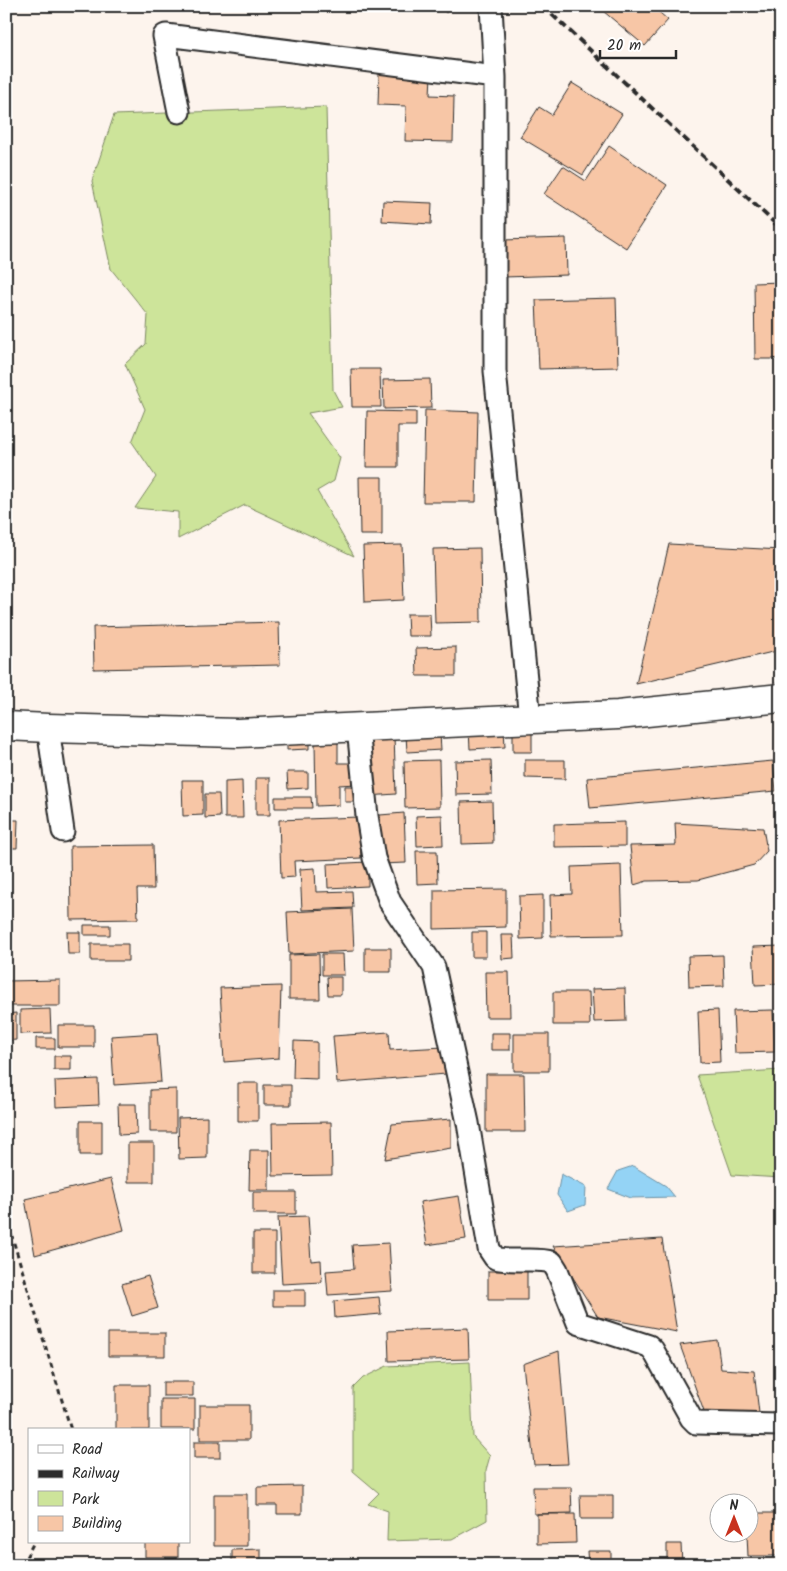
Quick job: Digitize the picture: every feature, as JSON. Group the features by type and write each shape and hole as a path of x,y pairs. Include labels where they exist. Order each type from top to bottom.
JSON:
{"main road":[{"path":"6,726 238,733 618,715 781,698"}],"street":[{"path":"491,6 495,77 495,371 530,719"},
{"path":"179,112 164,36 166,35 495,77"},
{"path":"48,728 63,831"},
{"path":"358,728 367,816 374,858 390,902 434,967 468,1124 490,1249 495,1258 552,1262 558,1270 578,1323 649,1346 696,1424 781,1425"}],"path":[{"path":"6,1217 70,1428"},
{"path":"22,1565 33,1544"}],"green space":[{"path":"326,107 333,390 342,407 308,413 340,458 334,481 317,491 354,556 245,505 178,539 178,512 135,508 156,477 132,442 145,409 125,364 146,344 148,315 111,269 92,181 114,115"},
{"path":"6,359 10,416 10,472 6,480"},
{"path":"781,1070 781,1178 732,1175 697,1075"},
{"path":"470,1362 473,1437 490,1456 486,1470 487,1520 452,1539 387,1541 388,1511 368,1504 379,1493 353,1471 353,1388 363,1378 387,1366"}],"water":[{"path":"633,1166 666,1186 675,1197 631,1198 608,1189 618,1171"},
{"path":"561,1174 586,1187 585,1205 568,1211 557,1195"}],"building":[{"path":"440,6 453,6 446,13"},
{"path":"597,6 652,6 668,20 645,46"},
{"path":"379,74 431,75 430,95 454,96 453,142 405,141 406,106 378,105"},
{"path":"572,83 622,114 583,175 520,137 539,107 552,115"},
{"path":"609,146 667,185 626,248 544,194 563,166 586,181"},
{"path":"383,201 432,203 431,224 382,221"},
{"path":"566,238 567,275 504,277 503,240"},
{"path":"781,282 781,359 755,359 754,283"},
{"path":"616,298 618,367 539,369 536,300"},
{"path":"351,369 380,369 381,407 352,407"},
{"path":"430,379 431,408 384,409 383,380"},
{"path":"425,410 478,412 476,502 423,502"},
{"path":"367,411 416,412 416,426 398,426 398,467 366,467"},
{"path":"359,477 382,477 382,535 360,535"},
{"path":"669,544 781,550 781,650 636,684"},
{"path":"402,545 404,600 365,602 363,546"},
{"path":"480,548 481,622 435,623 433,549"},
{"path":"407,614 430,614 431,636 408,636"},
{"path":"279,622 280,665 94,669 93,627"},
{"path":"456,647 456,676 417,676 416,648"},
{"path":"513,728 532,728 532,752 513,752"},
{"path":"504,729 505,747 470,749 469,730"},
{"path":"287,733 309,733 309,749 287,750"},
{"path":"440,734 441,750 407,752 406,735"},
{"path":"394,736 396,794 368,796 365,737"},
{"path":"315,741 338,741 338,763 355,763 356,784 339,785 339,805 316,806"},
{"path":"439,760 440,807 405,808 404,761"},
{"path":"491,760 492,794 456,795 455,761"},
{"path":"525,760 565,760 565,779 525,778"},
{"path":"773,761 776,791 590,808 587,778"},
{"path":"287,772 308,772 308,788 288,789"},
{"path":"256,778 270,778 270,815 256,815"},
{"path":"182,780 203,780 203,815 183,816"},
{"path":"242,781 243,818 225,818 225,782"},
{"path":"345,786 358,786 359,802 345,802"},
{"path":"205,794 219,794 220,817 205,818"},
{"path":"275,797 311,797 312,808 275,808"},
{"path":"492,801 493,843 462,844 461,802"},
{"path":"404,813 406,863 381,864 380,815"},
{"path":"442,815 443,845 417,846 416,816"},
{"path":"359,817 361,858 294,861 295,877 281,878 279,820"},
{"path":"6,820 18,820 17,848 6,848"},
{"path":"625,822 625,846 554,847 554,824"},
{"path":"675,823 763,828 767,851 754,865 698,880 647,881 634,885 630,846 676,845"},
{"path":"153,845 154,889 137,889 138,919 71,920 70,846"},
{"path":"416,851 437,851 438,883 417,884"},
{"path":"368,862 368,886 328,888 327,864"},
{"path":"621,865 623,935 551,936 550,895 572,894 571,867"},
{"path":"315,868 316,892 352,891 353,908 302,910 300,869"},
{"path":"506,889 506,927 434,929 434,890"},
{"path":"543,895 543,938 520,939 519,896"},
{"path":"352,909 354,951 289,954 287,912"},
{"path":"84,925 110,925 110,935 84,935"},
{"path":"67,932 80,932 80,954 68,954"},
{"path":"472,932 486,932 486,957 472,957"},
{"path":"501,935 513,935 514,958 502,959"},
{"path":"91,944 128,944 128,961 91,961"},
{"path":"781,946 781,984 755,985 753,947"},
{"path":"365,948 391,948 391,972 365,972"},
{"path":"319,954 320,999 289,999 289,955"},
{"path":"322,954 343,954 344,975 322,975"},
{"path":"723,955 724,986 689,987 688,956"},
{"path":"485,972 509,972 510,1017 486,1017"},
{"path":"327,977 341,977 341,995 328,995"},
{"path":"60,980 60,1006 6,1006 6,981"},
{"path":"281,986 279,1058 224,1062 220,988"},
{"path":"625,988 626,1021 594,1022 592,989"},
{"path":"553,992 589,992 590,1025 553,1025"},
{"path":"50,1009 51,1033 20,1034 20,1010"},
{"path":"718,1010 720,1062 700,1063 698,1011"},
{"path":"773,1010 775,1052 735,1053 733,1011"},
{"path":"16,1013 16,1040 6,1041 6,1014"},
{"path":"58,1025 94,1025 94,1047 58,1047"},
{"path":"389,1032 390,1050 444,1047 446,1074 337,1083 333,1036"},
{"path":"157,1033 161,1082 114,1085 111,1036"},
{"path":"491,1033 510,1033 510,1050 491,1050"},
{"path":"514,1034 549,1034 549,1071 514,1071"},
{"path":"36,1038 55,1038 55,1049 36,1049"},
{"path":"294,1041 317,1042 317,1079 293,1078"},
{"path":"54,1056 71,1056 71,1070 54,1070"},
{"path":"486,1074 524,1074 525,1132 486,1132"},
{"path":"98,1079 99,1105 56,1107 55,1081"},
{"path":"238,1083 258,1083 258,1121 238,1121"},
{"path":"264,1085 291,1085 291,1105 264,1105"},
{"path":"176,1089 176,1132 150,1132 150,1090"},
{"path":"118,1104 136,1104 137,1134 119,1135"},
{"path":"207,1117 207,1158 179,1159 178,1118"},
{"path":"451,1119 451,1148 385,1159 392,1124"},
{"path":"80,1121 102,1121 102,1155 80,1155"},
{"path":"331,1122 332,1175 273,1176 272,1123"},
{"path":"128,1143 154,1143 154,1182 128,1182"},
{"path":"250,1150 269,1150 269,1190 249,1190"},
{"path":"111,1179 124,1230 35,1255 25,1199"},
{"path":"253,1192 296,1192 296,1214 253,1214"},
{"path":"459,1196 466,1239 427,1245 420,1202"},
{"path":"308,1216 311,1261 321,1260 322,1282 282,1284 278,1217"},
{"path":"253,1233 275,1233 275,1273 253,1273"},
{"path":"662,1239 677,1332 598,1317 553,1246"},
{"path":"389,1243 392,1291 328,1295 326,1271 354,1269 352,1245"},
{"path":"488,1271 527,1271 527,1300 488,1300"},
{"path":"148,1276 158,1308 132,1316 122,1284"},
{"path":"273,1290 305,1290 305,1306 273,1306"},
{"path":"379,1297 381,1314 335,1318 334,1301"},
{"path":"468,1328 469,1359 389,1361 388,1331"},
{"path":"108,1333 165,1333 165,1356 108,1356"},
{"path":"717,1340 721,1369 754,1371 759,1413 708,1423 680,1345"},
{"path":"559,1351 568,1464 534,1465 523,1364"},
{"path":"163,1382 193,1382 193,1396 163,1396"},
{"path":"116,1385 149,1385 149,1428 116,1428"},
{"path":"161,1399 195,1399 195,1429 161,1428"},
{"path":"200,1405 249,1405 249,1440 200,1440"},
{"path":"194,1442 220,1442 220,1458 194,1458"},
{"path":"302,1486 302,1514 277,1514 277,1505 257,1505 257,1487"},
{"path":"533,1487 571,1487 572,1513 534,1514"},
{"path":"214,1494 247,1494 247,1546 214,1546"},
{"path":"580,1495 613,1495 613,1519 581,1519"},
{"path":"760,1513 781,1513 781,1556 748,1556 747,1544 760,1544"},
{"path":"537,1514 575,1514 576,1543 537,1544"},
{"path":"145,1544 178,1544 178,1557 145,1557"},
{"path":"667,1544 681,1544 682,1565 667,1565"},
{"path":"261,1549 261,1565 232,1565 232,1550"},
{"path":"587,1551 611,1551 611,1565 588,1565"},
{"path":"156,1562 209,1562 209,1565 156,1565"}],"railway":[{"path":"543,6 781,229"}]}
